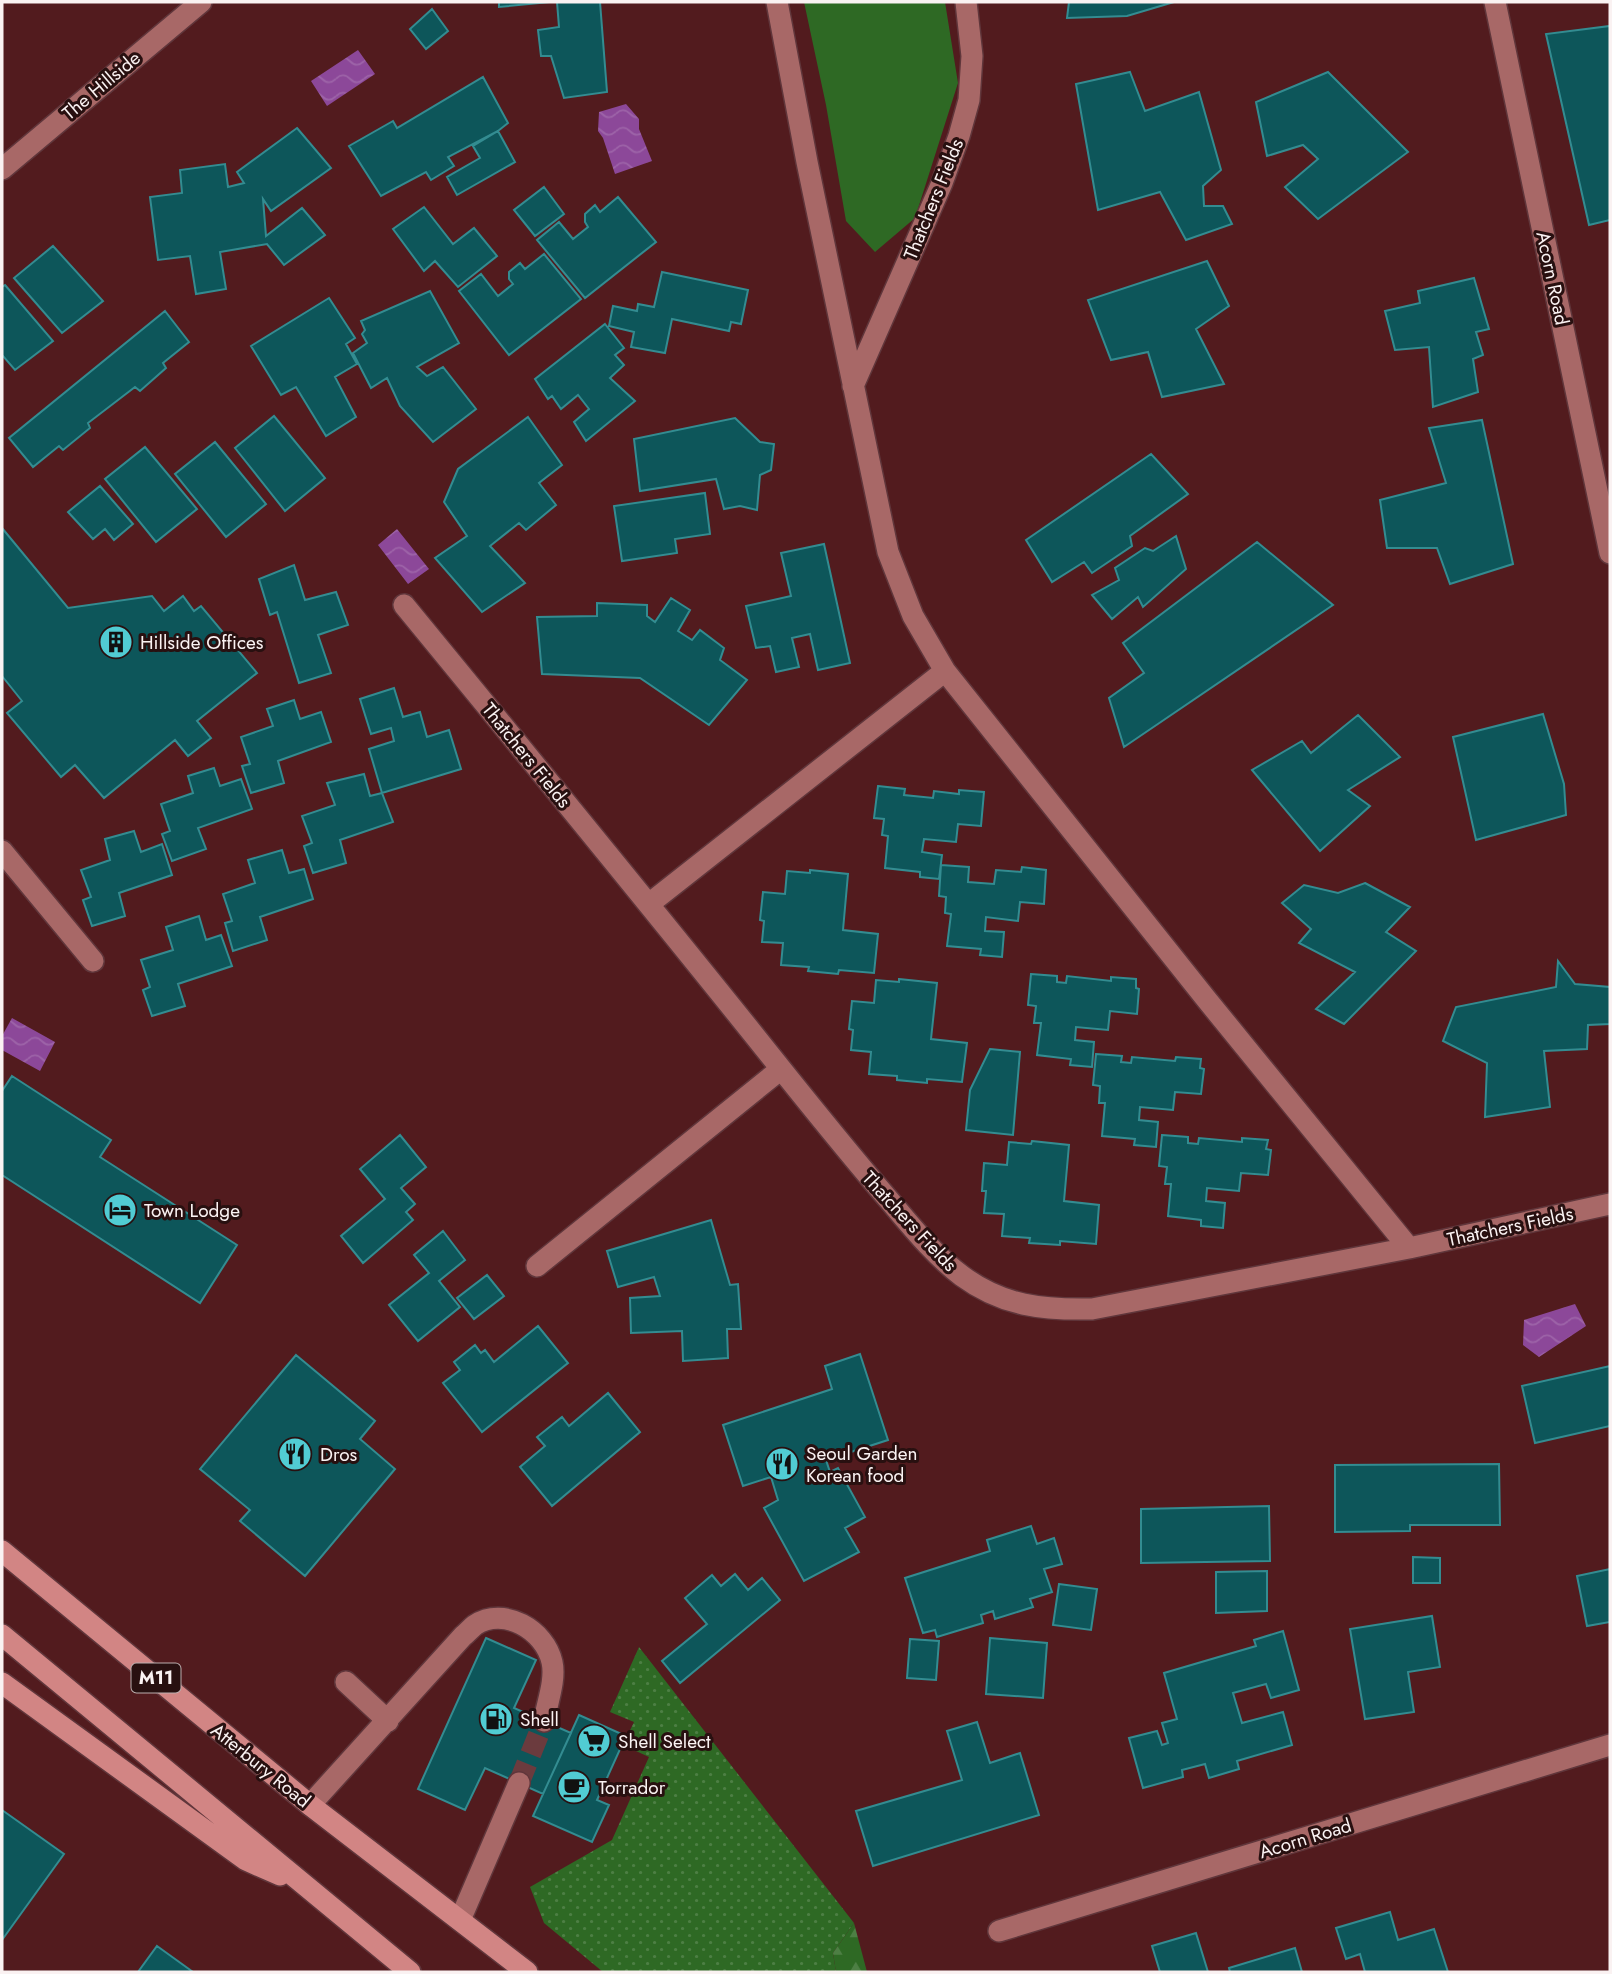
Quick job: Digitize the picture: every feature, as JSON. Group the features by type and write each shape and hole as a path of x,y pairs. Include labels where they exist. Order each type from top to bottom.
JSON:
{"main road":[{"name":"Atterbury Road","path":"2,1551 310,1805 527,1972"},
{"path":"2,1635 410,1972"},
{"path":"2,1683 246,1860 301,1884"}],"street":[{"name":"The Hillside","path":"2,169 201,2"},
{"path":"777,2 888,552 913,616 945,671 1409,1248"},
{"name":"Thatchers Fields","path":"853,386 942,183 959,136 969,100 972,56 966,2"},
{"name":"Acorn Road","path":"1495,2 1610,553"},
{"name":"Thatchers Fields","path":"404,605 649,904 836,1139 924,1241 960,1275 986,1292 1017,1304 1052,1310 1092,1309 1409,1248 1610,1205"},
{"path":"649,904 945,671"},
{"path":"2,851 93,961"},
{"path":"537,1266 781,1069"},
{"path":"310,1805 475,1625 489,1619 505,1618 542,1638 553,1664 544,1721"},
{"path":"346,1682 387,1721"},
{"name":"Acorn Road","path":"999,1931 1610,1745"},
{"path":"460,1920 519,1783"}],"green space":[{"path":"804,2 945,2 958,83 915,218 875,252 846,221 826,105"},
{"path":"639,1647 854,1923 833,1953 836,1972 603,1972 544,1923 530,1887 612,1840 649,1757 623,1745 634,1722 610,1712"},
{"path":"854,1923 867,1972 836,1972 833,1953"}],"water":[{"path":"358,50 375,74 327,106 311,81"},
{"path":"626,104 639,119 639,129 652,161 615,174 598,131 599,112"},
{"path":"397,529 429,569 408,584 378,545"},
{"path":"12,1018 55,1042 40,1071 2,1050 2,1036"},
{"path":"1575,1304 1586,1326 1539,1357 1523,1345 1524,1320"}],"building":[{"path":"499,2 550,2 499,7"},
{"path":"557,2 600,2 607,92 564,98 551,56 541,56 538,30 559,27"},
{"path":"1069,2 1174,2 1127,16 1067,18"},
{"path":"432,9 448,31 426,49 410,29"},
{"path":"1610,26 1610,220 1589,225 1546,34"},
{"path":"1130,72 1145,111 1199,92 1221,170 1203,186 1204,206 1223,206 1232,224 1186,240 1160,192 1098,210 1076,84"},
{"path":"1328,72 1408,152 1318,219 1285,187 1318,159 1303,145 1267,156 1256,102"},
{"path":"483,77 508,123 448,157 454,166 431,180 426,172 381,196 349,146 393,121 397,128"},
{"path":"297,128 331,168 271,211 263,199 266,236 302,208 325,235 284,265 267,244 220,252 226,289 196,294 190,256 158,260 150,197 182,193 180,170 225,164 228,187 244,183 237,172"},
{"path":"498,131 515,162 457,195 447,177 480,158 473,146"},
{"path":"544,187 564,214 535,236 514,210"},
{"path":"618,197 656,242 585,298 537,240 559,222 573,239 588,227 585,214 595,205 600,212"},
{"path":"424,207 453,244 474,228 497,256 458,287 435,261 424,271 393,229"},
{"path":"53,246 103,301 62,333 14,278"},
{"path":"544,254 581,299 509,355 459,291 481,274 498,296 513,284 509,279 509,272 520,263 525,269"},
{"path":"1207,261 1229,306 1196,329 1224,384 1162,397 1148,352 1111,360 1088,300"},
{"path":"662,272 748,290 741,324 731,322 729,331 672,319 665,353 631,347 634,332 609,326 613,306 637,311 638,304 654,307"},
{"path":"1474,278 1489,329 1476,332 1483,355 1473,359 1478,392 1433,407 1429,347 1395,350 1385,311 1420,303 1418,291"},
{"path":"5,285 53,341 15,370 2,355 2,287"},
{"path":"430,291 459,343 417,367 427,376 443,367 476,409 433,442 400,406 387,378 371,388 353,353 367,343 362,334 365,330 361,321"},
{"path":"329,298 355,338 346,344 357,364 335,377 356,417 326,436 296,387 281,395 251,346"},
{"path":"165,311 189,342 163,363 166,368 140,391 135,387 88,423 90,428 63,450 59,446 33,467 9,438"},
{"path":"605,324 624,348 615,355 624,365 610,378 635,401 586,441 574,422 589,409 578,395 561,409 552,396 548,399 535,379"},
{"path":"274,416 325,478 285,511 235,448"},
{"path":"528,417 562,465 539,483 556,505 526,530 519,523 490,546 525,583 482,612 435,558 467,536 444,502 458,469"},
{"path":"735,418 760,442 774,444 771,470 760,475 757,510 740,506 724,509 716,479 640,491 634,439"},
{"path":"1482,420 1513,564 1450,584 1437,548 1387,548 1380,500 1446,483 1429,428"},
{"path":"215,442 266,504 226,537 175,474"},
{"path":"145,447 197,509 156,542 105,479"},
{"path":"1151,454 1188,494 1130,536 1132,546 1092,573 1084,562 1052,582 1026,540"},
{"path":"100,486 133,524 114,540 105,529 93,539 68,512"},
{"path":"705,493 710,534 675,539 677,553 622,561 614,506"},
{"name":"Hillside Offices","path":"2,528 68,608 152,596 164,611 183,596 194,611 201,606 257,673 197,721 211,738 188,756 175,740 104,798 75,765 61,777 7,713 22,701 2,676"},
{"path":"1176,536 1186,569 1143,607 1138,597 1112,619 1092,595 1119,580 1115,568 1145,548 1153,551"},
{"path":"1257,542 1333,605 1124,747 1109,698 1144,673 1123,643"},
{"path":"824,544 850,663 818,670 810,634 792,638 799,667 776,672 770,646 756,648 746,606 791,596 781,553"},
{"path":"294,565 305,600 336,592 348,625 318,635 331,673 299,683 277,612 270,615 259,579"},
{"path":"671,598 690,610 678,631 692,640 700,630 724,648 720,660 747,680 709,725 640,678 542,674 537,617 597,616 597,603 647,605 647,616 655,622"},
{"path":"394,688 403,717 420,712 427,737 449,730 461,769 382,793 369,749 394,741 391,728 371,734 360,699"},
{"path":"294,700 300,719 321,712 331,742 278,761 284,783 251,793 242,766 250,764 241,737 273,726 267,709"},
{"path":"1543,714 1564,784 1566,815 1476,840 1453,737"},
{"path":"1358,715 1400,757 1348,790 1370,806 1320,851 1252,770 1302,741 1311,753"},
{"path":"214,768 220,786 241,779 252,809 198,828 206,849 172,861 162,834 170,831 161,804 193,793 188,776"},
{"path":"364,774 370,796 382,793 393,822 340,840 346,863 313,873 304,846 312,843 302,816 335,805 327,783"},
{"path":"878,786 905,789 904,795 933,798 934,791 959,794 959,790 984,792 981,826 958,824 956,842 924,839 922,852 942,855 939,879 920,877 920,872 885,868 888,836 882,835 884,819 874,818"},
{"path":"134,831 141,852 162,844 172,875 119,893 125,916 92,926 83,900 91,897 81,870 110,860 105,839"},
{"path":"282,850 289,873 304,869 313,899 260,917 267,940 233,951 225,923 232,921 223,894 255,883 248,860"},
{"path":"941,865 969,867 968,882 994,884 996,870 1021,872 1022,867 1046,870 1044,904 1020,902 1018,921 986,917 985,931 1004,932 1002,957 980,955 981,949 947,946 951,914 945,913 946,897 939,896"},
{"path":"810,870 848,874 843,930 878,934 874,973 839,970 838,974 808,971 809,967 781,965 783,943 762,942 764,921 760,920 763,892 785,894 787,871 810,873"},
{"path":"1365,883 1410,907 1386,932 1416,951 1344,1024 1316,1009 1355,972 1299,943 1311,929 1282,903 1304,885 1338,893"},
{"path":"199,916 206,940 221,935 232,966 178,984 185,1006 152,1016 143,990 150,987 141,960 173,950 166,927"},
{"path":"1558,961 1575,984 1610,987 1610,1024 1588,1025 1587,1049 1544,1051 1550,1107 1485,1117 1487,1063 1443,1041 1456,1007 1556,987"},
{"path":"1031,974 1057,976 1057,982 1066,983 1067,976 1111,981 1111,977 1136,979 1136,988 1139,989 1137,1014 1110,1011 1108,1030 1076,1027 1075,1040 1094,1042 1092,1067 1070,1065 1071,1059 1037,1055 1041,1023 1034,1023 1036,1006 1028,1005"},
{"path":"899,979 937,983 931,1039 967,1043 962,1082 927,1079 927,1083 897,1080 897,1076 869,1074 871,1052 851,1050 853,1030 849,1029 852,1001 874,1003 876,980 899,982"},
{"path":"990,1049 1020,1052 1013,1135 966,1130 970,1090"},
{"path":"1096,1054 1122,1056 1121,1062 1131,1063 1132,1057 1175,1061 1176,1057 1201,1059 1200,1068 1204,1069 1201,1094 1175,1092 1173,1110 1140,1107 1139,1120 1158,1122 1156,1147 1134,1145 1135,1139 1102,1136 1105,1103 1099,1103 1100,1086 1093,1085"},
{"name":"Town Lodge","path":"12,1076 111,1140 100,1157 237,1245 200,1303 2,1175 2,1091"},
{"path":"400,1135 426,1167 401,1188 415,1204 406,1212 413,1220 363,1263 341,1236 385,1199 360,1169"},
{"path":"1162,1135 1188,1137 1188,1143 1198,1144 1199,1138 1242,1142 1242,1138 1268,1140 1266,1149 1271,1150 1268,1175 1241,1173 1239,1191 1207,1188 1206,1201 1225,1203 1223,1228 1201,1226 1201,1220 1168,1216 1171,1184 1165,1184 1167,1167 1159,1166"},
{"path":"1032,1141 1069,1145 1064,1201 1099,1205 1096,1244 1060,1241 1060,1245 1029,1243 1030,1238 1002,1236 1004,1214 984,1213 984,1163 1007,1165 1009,1142 1031,1144"},
{"path":"711,1220 730,1285 738,1284 741,1329 727,1329 728,1358 683,1361 682,1331 631,1333 630,1298 660,1296 654,1277 618,1287 607,1251"},
{"path":"443,1231 465,1260 439,1281 460,1307 418,1341 389,1305 429,1273 414,1255"},
{"path":"487,1275 504,1296 474,1319 457,1298"},
{"path":"538,1326 568,1363 482,1432 443,1383 460,1370 454,1362 475,1345 481,1353 485,1350 494,1362"},
{"name":"Seoul Garden Korean food","path":"860,1354 888,1440 826,1460 830,1472 838,1468 865,1517 845,1528 859,1552 804,1581 764,1508 778,1500 771,1477 743,1486 723,1425 832,1389 825,1366"},
{"name":"Dros","path":"296,1355 375,1421 360,1439 395,1469 305,1576 240,1521 250,1510 200,1469"},
{"path":"1610,1366 1610,1426 1535,1443 1522,1386"},
{"path":"608,1393 640,1432 552,1506 520,1467 545,1446 537,1437 562,1417 569,1426"},
{"path":"1499,1464 1500,1525 1410,1525 1410,1531 1335,1532 1335,1465"},
{"path":"1269,1506 1270,1561 1141,1563 1141,1509"},
{"path":"1031,1526 1037,1544 1054,1538 1062,1564 1044,1569 1052,1592 1030,1599 1033,1607 995,1619 993,1611 981,1615 983,1623 937,1637 935,1630 923,1633 905,1578 990,1551 987,1540"},
{"path":"1413,1557 1440,1558 1440,1583 1413,1583"},
{"path":"1610,1569 1610,1622 1587,1626 1577,1576"},
{"path":"1267,1571 1267,1611 1216,1613 1216,1572"},
{"path":"735,1574 748,1590 762,1578 780,1600 680,1683 662,1661 707,1624 685,1598 712,1575 721,1586"},
{"path":"1059,1584 1097,1589 1091,1630 1053,1625"},
{"path":"1432,1616 1440,1667 1408,1672 1414,1712 1365,1719 1350,1629"},
{"path":"1283,1631 1299,1690 1271,1698 1266,1684 1233,1693 1242,1723 1283,1712 1292,1745 1237,1761 1239,1769 1209,1778 1205,1764 1182,1770 1183,1777 1143,1788 1129,1738 1157,1731 1162,1745 1168,1743 1162,1723 1177,1719 1164,1673 1256,1646 1254,1640"},
{"path":"486,1638 536,1660 514,1708 571,1733 543,1794 485,1768 465,1810 418,1789"},
{"path":"990,1638 1047,1643 1043,1698 986,1694"},
{"path":"910,1639 939,1641 936,1680 907,1678"},
{"path":"579,1715 626,1736 597,1800 609,1805 592,1842 533,1816"},
{"path":"977,1722 990,1763 1020,1753 1039,1815 873,1866 856,1811 962,1780 947,1731"},
{"path":"2,1810 64,1854 2,1940"},
{"path":"1390,1912 1398,1940 1434,1929 1448,1972 1365,1972 1360,1954 1346,1959 1336,1928"},
{"path":"1196,1933 1208,1972 1160,1972 1152,1946"},
{"path":"157,1946 193,1972 138,1972"},
{"path":"1295,1948 1302,1972 1230,1972 1229,1968"}],"tunnel":[{"path":"519,1783 544,1721"}],"place":[{"name":"Hillside Offices","path":"116,642"},
{"name":"Town Lodge","path":"120,1210"},
{"name":"Dros","path":"295,1454"},
{"name":"Seoul Garden Korean food","path":"782,1464"},
{"name":"Shell","path":"496,1719"},
{"name":"Shell Select","path":"594,1741"},
{"name":"Torrador","path":"574,1787"}]}
